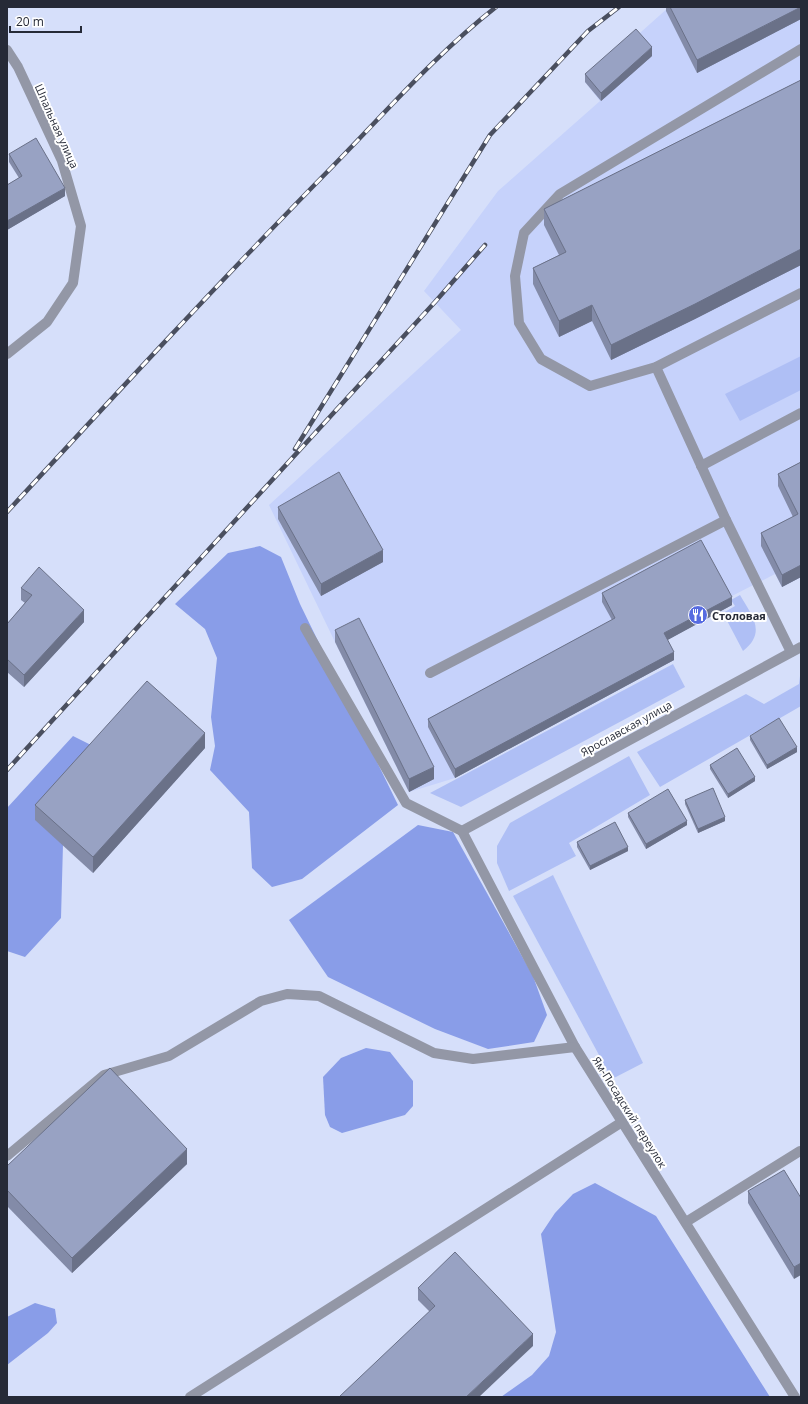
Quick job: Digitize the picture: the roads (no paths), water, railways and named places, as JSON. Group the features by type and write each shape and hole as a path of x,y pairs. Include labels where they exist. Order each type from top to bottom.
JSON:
{"street":[{"path":"801,49 560,194 524,233 515,276 519,323 541,359 590,386 656,367 801,293"},
{"name":"Шпальная улица","path":"7,50 18,67 62,161 81,226 73,283 47,322 7,354"},
{"path":"656,367 726,520 791,652"},
{"path":"701,466 801,413"},
{"path":"430,673 726,520"},
{"path":"305,628 406,803 462,831"},
{"name":"Ярославская улица","path":"462,831 801,647"},
{"name":"Ям-Посадский переулок","path":"462,831 575,1047 795,1397"},
{"path":"7,1156 104,1076 169,1056 261,1001 287,994 320,996 434,1053 473,1059 575,1047"},
{"path":"190,1397 622,1122"},
{"path":"686,1222 800,1151"}],"railway":[{"path":"7,512 249,252 391,105 453,44 496,7"},
{"path":"295,449 490,135 588,31 619,7"},
{"path":"7,770 435,302 485,245"}],"place":[{"name":"Столовая","path":"698,615"}]}
